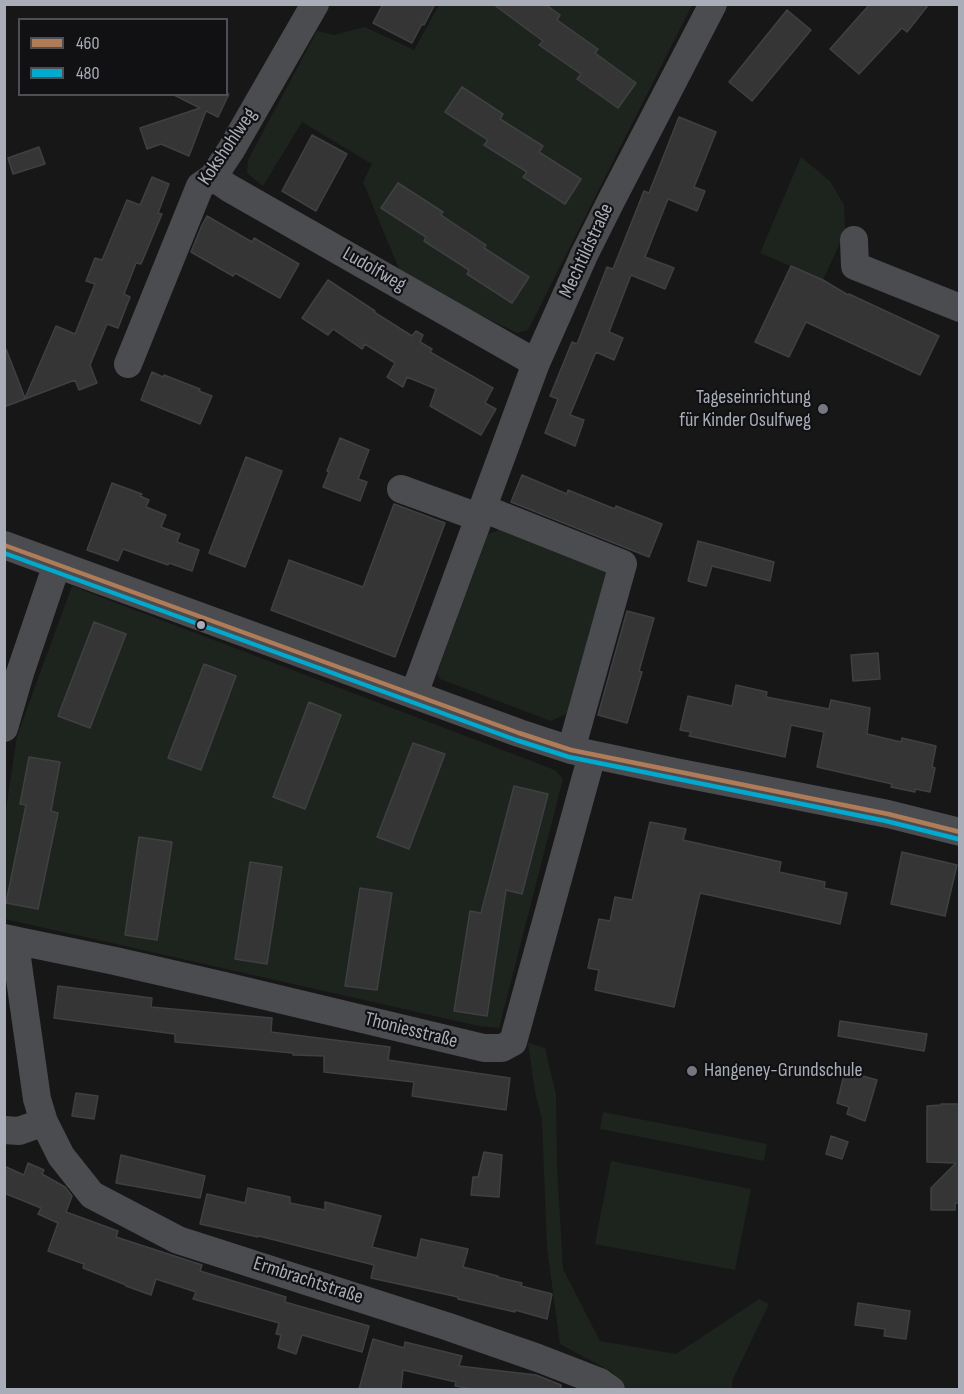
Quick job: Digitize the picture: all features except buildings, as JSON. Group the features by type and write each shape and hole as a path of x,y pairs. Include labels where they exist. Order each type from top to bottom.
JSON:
{"street":[{"name":"Kokshohlweg","path":"128,364 201,186 213,177 231,150 315,4"},
{"name":"Mechtildstraße","path":"414,694 536,363 584,255 713,4"},
{"name":"Ludolfweg","path":"213,177 536,363"},
{"path":"854,240 855,266 960,308"},
{"path":"401,489 480,512 623,564 581,752"},
{"path":"4,545 519,733 581,752 888,814 960,832"},
{"path":"4,728 14,659 57,564"},
{"name":"Thoniesstraße","path":"11,940 234,988 484,1048 502,1048 513,1042 581,752"},
{"name":"Ermbrachtstraße","path":"11,940 16,951 38,1104 61,1156 92,1195 178,1240 518,1350 600,1382 611,1389"},
{"path":"4,1130 19,1131 44,1122"}],"shaded area":[{"path":"439,5 692,5 528,330 517,333 402,276 363,182 372,164 302,122 263,186 247,173 248,160 317,31 334,35 365,27 414,50"},
{"path":"801,157 830,181 844,205 845,232 823,280 760,253"},
{"path":"511,526 609,565 574,710 551,721 440,679 437,673 488,534"},
{"path":"72,586 555,770 563,779 499,1028 479,1026 5,919 5,816 17,736"},
{"path":"528,1043 545,1048 556,1095 557,1167 563,1269 600,1341 676,1354 759,1299 769,1304 732,1381 732,1389 625,1389 612,1372 560,1344 547,1248 542,1119 535,1092"},
{"path":"603,1112 767,1144 764,1161 600,1129"},
{"path":"611,1161 751,1189 735,1270 595,1244"}],"transit line":[{"name":"460","path":"4,545 571,750 888,814 960,832"},
{"name":"480","path":"4,553 516,740 569,757 886,821 958,839"}],"place":[{"name":"Tageseinrichtung für Kinder Osulfweg","path":"823,409"},
{"name":"Hangeney-Grundschule","path":"692,1071"}]}
